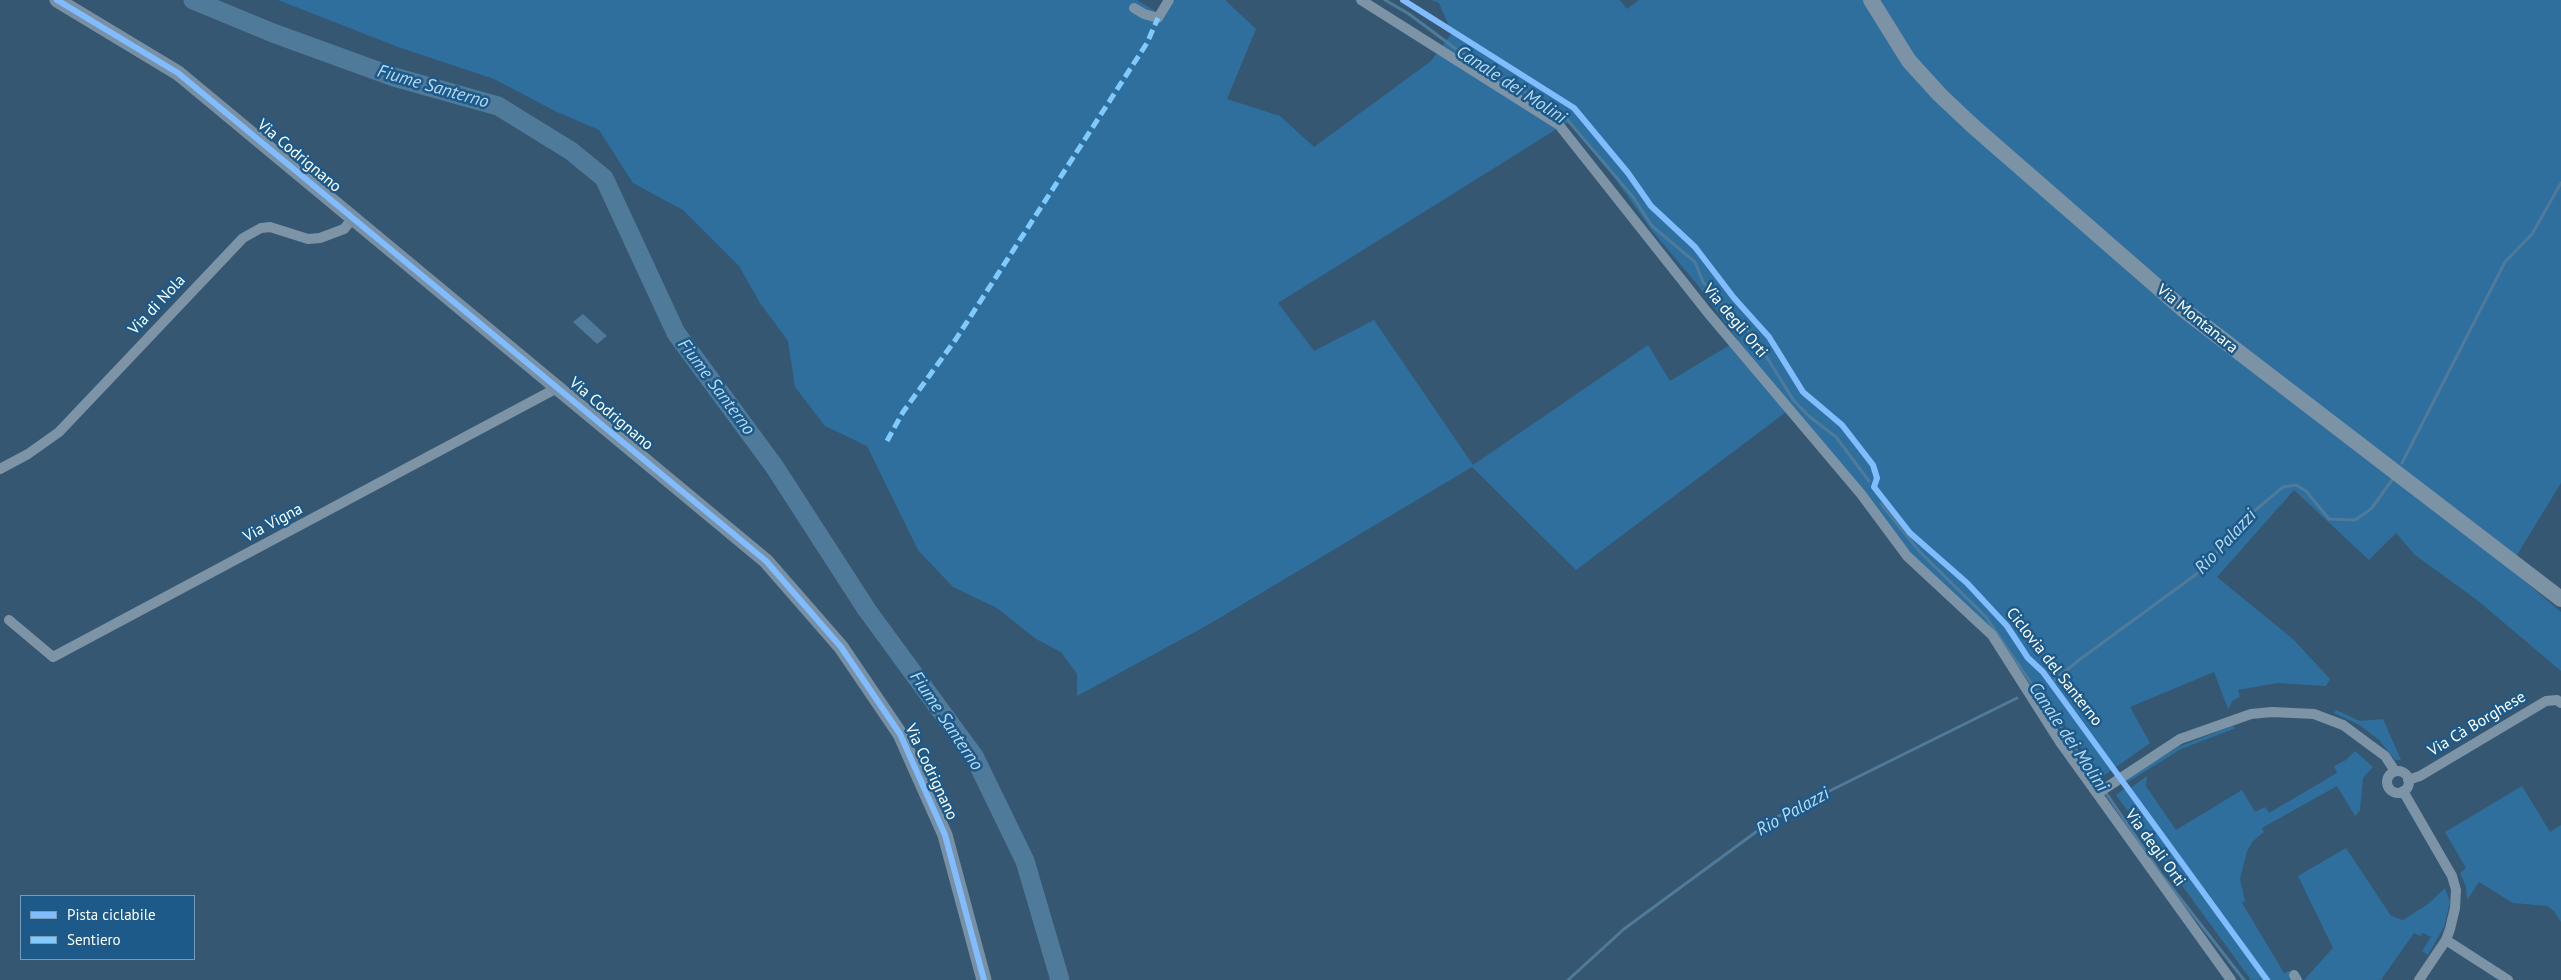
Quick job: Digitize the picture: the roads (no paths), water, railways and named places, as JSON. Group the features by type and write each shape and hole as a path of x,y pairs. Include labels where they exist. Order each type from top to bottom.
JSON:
{"main road":[{"name":"Via Montanara","path":"1871,0 1909,61 1974,128 2184,310 2561,599"}],"street":[{"name":"Via Codrignano","path":"57,0 178,73 766,561 841,647 900,734 945,834 984,980"},
{"path":"1134,8 1144,14 1158,18 1169,0"},
{"name":"Via degli Orti","path":"1361,0 1559,125 1708,313 1861,494 1908,556 1992,635 2060,742 2100,792 2230,980"},
{"name":"Via di Nola","path":"0,469 28,454 59,432 243,238 261,228 270,227 308,239 320,238 344,229 353,218"},
{"name":"Via Vigna","path":"9,620 53,657 557,388"},
{"name":"Via Cà Borghese","path":"2408,780 2420,776 2546,701 2557,700 2561,703"},
{"path":"2100,792 2180,739 2251,714 2272,712 2314,714 2343,725 2385,756 2395,771 2402,772 2408,780 2408,786 2403,791 2397,792 2389,787 2388,777 2395,771"},
{"path":"2403,791 2452,876 2456,890 2455,908 2446,940 2419,980"},
{"path":"2446,940 2508,980"}],"waterway":[{"name":"Fiume Santerno","path":"193,0 273,33 394,77 498,106 571,151 604,178 676,333 774,466 867,610 974,756 1025,861 1060,980"},
{"name":"Canale dei Molini","path":"1385,0 1409,14 1456,49 1565,117 1633,197 1652,226 1695,262 1703,282 1733,318 1753,335 1794,401 1810,417 1836,437 1869,481"},
{"name":"Rio Palazzi","path":"2402,463 2505,262 2532,234 2561,183"},
{"name":"Rio Palazzi","path":"2055,680 2079,660 2202,570 2246,518 2283,487 2296,485 2306,491 2329,519 2355,520 2371,509 2392,480"},
{"name":"Canale dei Molini","path":"1881,504 1920,552 1986,617 2162,875 2244,980"},
{"name":"Rio Palazzi","path":"1568,980 1624,929 1775,818 2017,698"}]}
